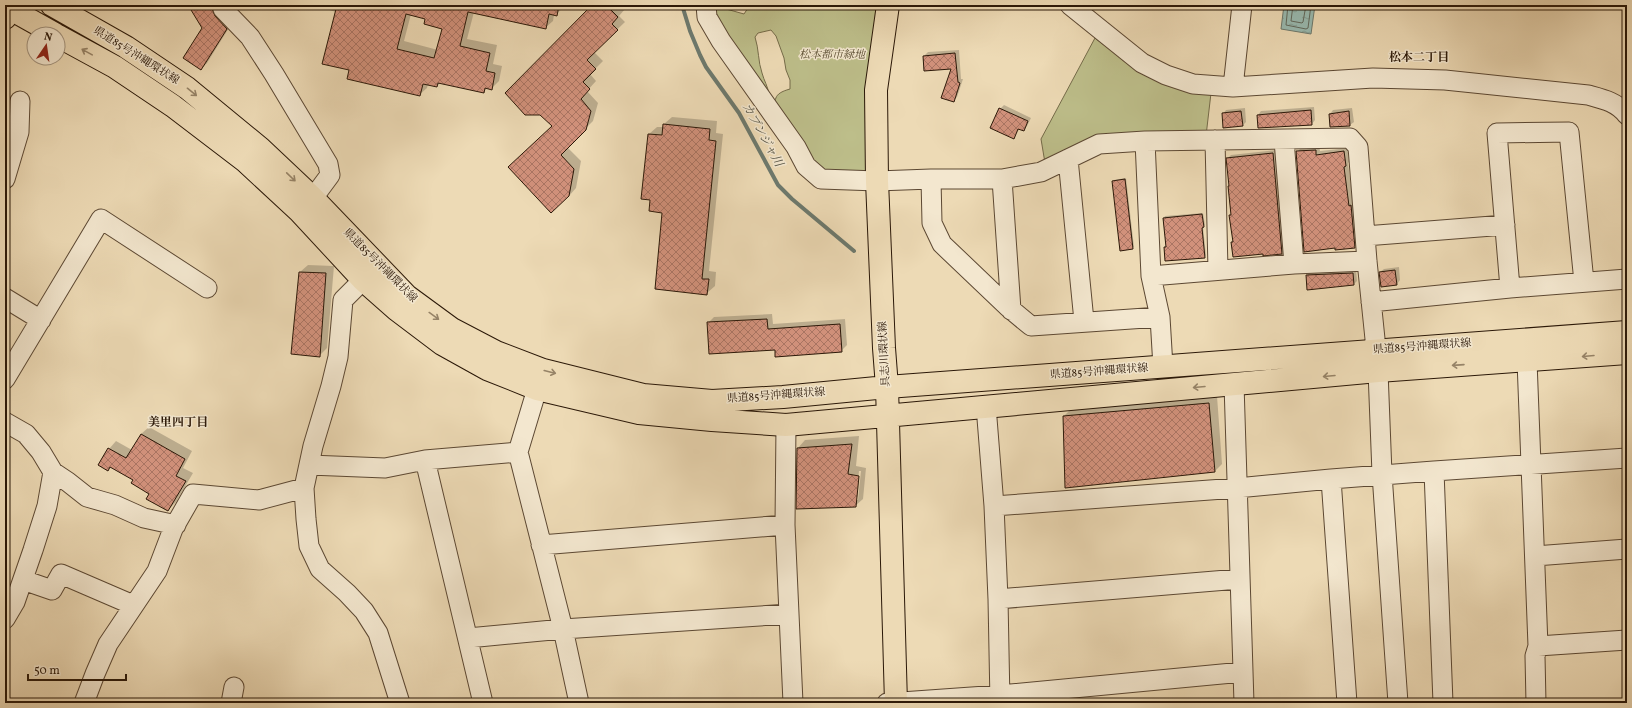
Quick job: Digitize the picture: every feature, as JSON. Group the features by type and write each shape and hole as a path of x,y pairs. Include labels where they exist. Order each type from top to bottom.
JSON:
{"main road":[{"name":"県道85号沖縄環状線","path":"52,5 126,47 187,88 260,148 313,198 369,257 414,300 452,329 496,352 543,370 643,395 712,401 782,397 887,387 1163,367 1376,361 1527,361 1627,353"},
{"name":"具志川環状線","path":"888,5 876,90 877,181 887,387 896,703"},
{"path":"7,9 40,26"},
{"name":"県道85号沖縄環状線","path":"66,40 115,67 174,106 245,160 300,212 363,280 397,310 442,344 487,369 537,389 639,412 712,420 786,425 1234,384 1376,361 1627,332"}],"street":[{"path":"222,5 223,9 250,37 328,164 330,175 313,198"},
{"path":"706,5 707,17 720,41 796,147 806,166 821,179 877,181 1002,179 1041,172 1099,144 1145,141 1350,138 1358,147 1376,361 1382,474 1398,703"},
{"path":"1070,5 1142,63 1166,75 1193,84 1233,87 1373,78 1445,80 1588,95 1608,100 1622,108 1627,114"},
{"path":"1233,87 1242,5"},
{"path":"5,179 19,132 20,101"},
{"path":"1510,288 1497,134 1569,132 1584,282"},
{"path":"1216,140 1218,270"},
{"path":"1284,140 1294,264"},
{"path":"1145,141 1151,276 1160,317 1163,367"},
{"path":"1068,159 1084,322"},
{"path":"932,179 932,223 942,244 1011,310 1031,326 1160,317"},
{"path":"1002,179 1011,310"},
{"path":"5,379 101,219 207,288"},
{"path":"1365,236 1505,224"},
{"path":"1151,276 1294,264 1367,261"},
{"path":"1371,302 1510,288 1627,279"},
{"path":"363,280 343,300 338,357 304,488 306,519 309,546 320,569 347,593 364,611 378,633 400,703"},
{"path":"5,298 41,320"},
{"path":"1527,361 1538,646 1536,656 1536,703"},
{"path":"1234,384 1244,703"},
{"path":"537,389 518,452 563,629 579,703"},
{"path":"986,406 994,506 1000,699"},
{"path":"5,422 26,434 41,452 53,472 87,497 115,505 144,518 176,525"},
{"path":"786,425 785,525 793,703"},
{"path":"309,465 385,468 425,460 518,452"},
{"path":"994,506 1237,488 1382,474 1627,458"},
{"path":"425,460 483,703"},
{"path":"1434,471 1443,703"},
{"path":"5,619 15,602 23,580 47,506 53,472"},
{"path":"1330,478 1347,703"},
{"path":"84,703 94,674 108,644 157,571 176,525 193,494 259,500 304,488"},
{"path":"541,545 785,525"},
{"path":"1535,556 1627,549"},
{"path":"23,580 52,590 61,574 133,606"},
{"path":"998,599 1239,579"},
{"path":"468,638 563,629 789,614"},
{"path":"1538,646 1627,640"},
{"path":"887,703 1000,699 1243,672"}],"green space":[{"name":"松本都市緑地","path":"712,5 744,14 750,5 888,5 877,181 821,179 773,116 776,98 780,93 790,89 790,80 776,36 771,30 758,33 755,37 761,69 769,95 721,41"},
{"path":"1095,38 1133,67 1211,93 1206,136 1113,137 1045,163 1041,139"}],"water":[{"path":"1284,5 1315,5 1311,34 1281,29"}],"building":[{"path":"188,5 211,5 215,16 227,29 201,70 183,58 202,28"},
{"path":"337,5 559,5 557,16 549,14 546,29 468,12 460,46 490,53 486,71 495,73 492,90 485,88 484,93 438,83 437,87 423,84 420,96 347,79 349,70 322,64","holes":["406,14 425,19 424,24 442,29 434,58 397,49"]},
{"path":"592,5 606,5 618,17 612,24 618,30 587,60 596,69 583,82 590,89 581,99 591,111 586,130 561,155 574,169 569,196 551,213 508,167 552,126 540,115 525,115 505,93"},
{"path":"955,53 958,82 960,83 954,102 941,98 951,69 924,71 923,56"},
{"path":"999,108 1028,121 1024,131 1018,129 1014,139 990,128"},
{"path":"1311,110 1312,125 1258,128 1257,115"},
{"path":"1241,111 1243,126 1223,128 1222,113"},
{"path":"1349,111 1350,126 1330,127 1329,114"},
{"path":"663,124 710,129 709,140 716,141 702,279 709,279 707,295 655,289 662,213 649,211 650,200 641,199 648,134 662,135"},
{"path":"1316,150 1316,155 1344,151 1346,166 1344,167 1349,206 1351,205 1355,248 1335,250 1335,248 1304,252 1296,151"},
{"path":"1273,153 1282,254 1233,257 1226,158"},
{"path":"1125,179 1133,249 1120,251 1112,181"},
{"path":"1202,214 1205,258 1165,261 1164,247 1166,247 1163,218"},
{"path":"1395,270 1397,285 1381,287 1379,272"},
{"path":"299,272 326,273 320,357 291,354"},
{"path":"1353,273 1354,285 1307,290 1306,275"},
{"path":"767,319 768,329 840,324 842,352 775,357 775,350 709,354 707,322"},
{"path":"1209,403 1215,472 1065,488 1063,416"},
{"path":"141,434 185,459 176,476 186,481 168,511 146,499 149,494 131,483 133,480 110,467 108,471 98,465 108,448 126,458"},
{"path":"852,444 848,474 859,476 856,507 796,509 797,448"}],"waterway":[{"name":"カブンジャ川","path":"682,5 690,31 706,67 739,113 778,185 792,199 854,251"}],"district":[{"name":"松本二丁目","path":"1419,58"},
{"name":"美里四丁目","path":"178,423"}]}
